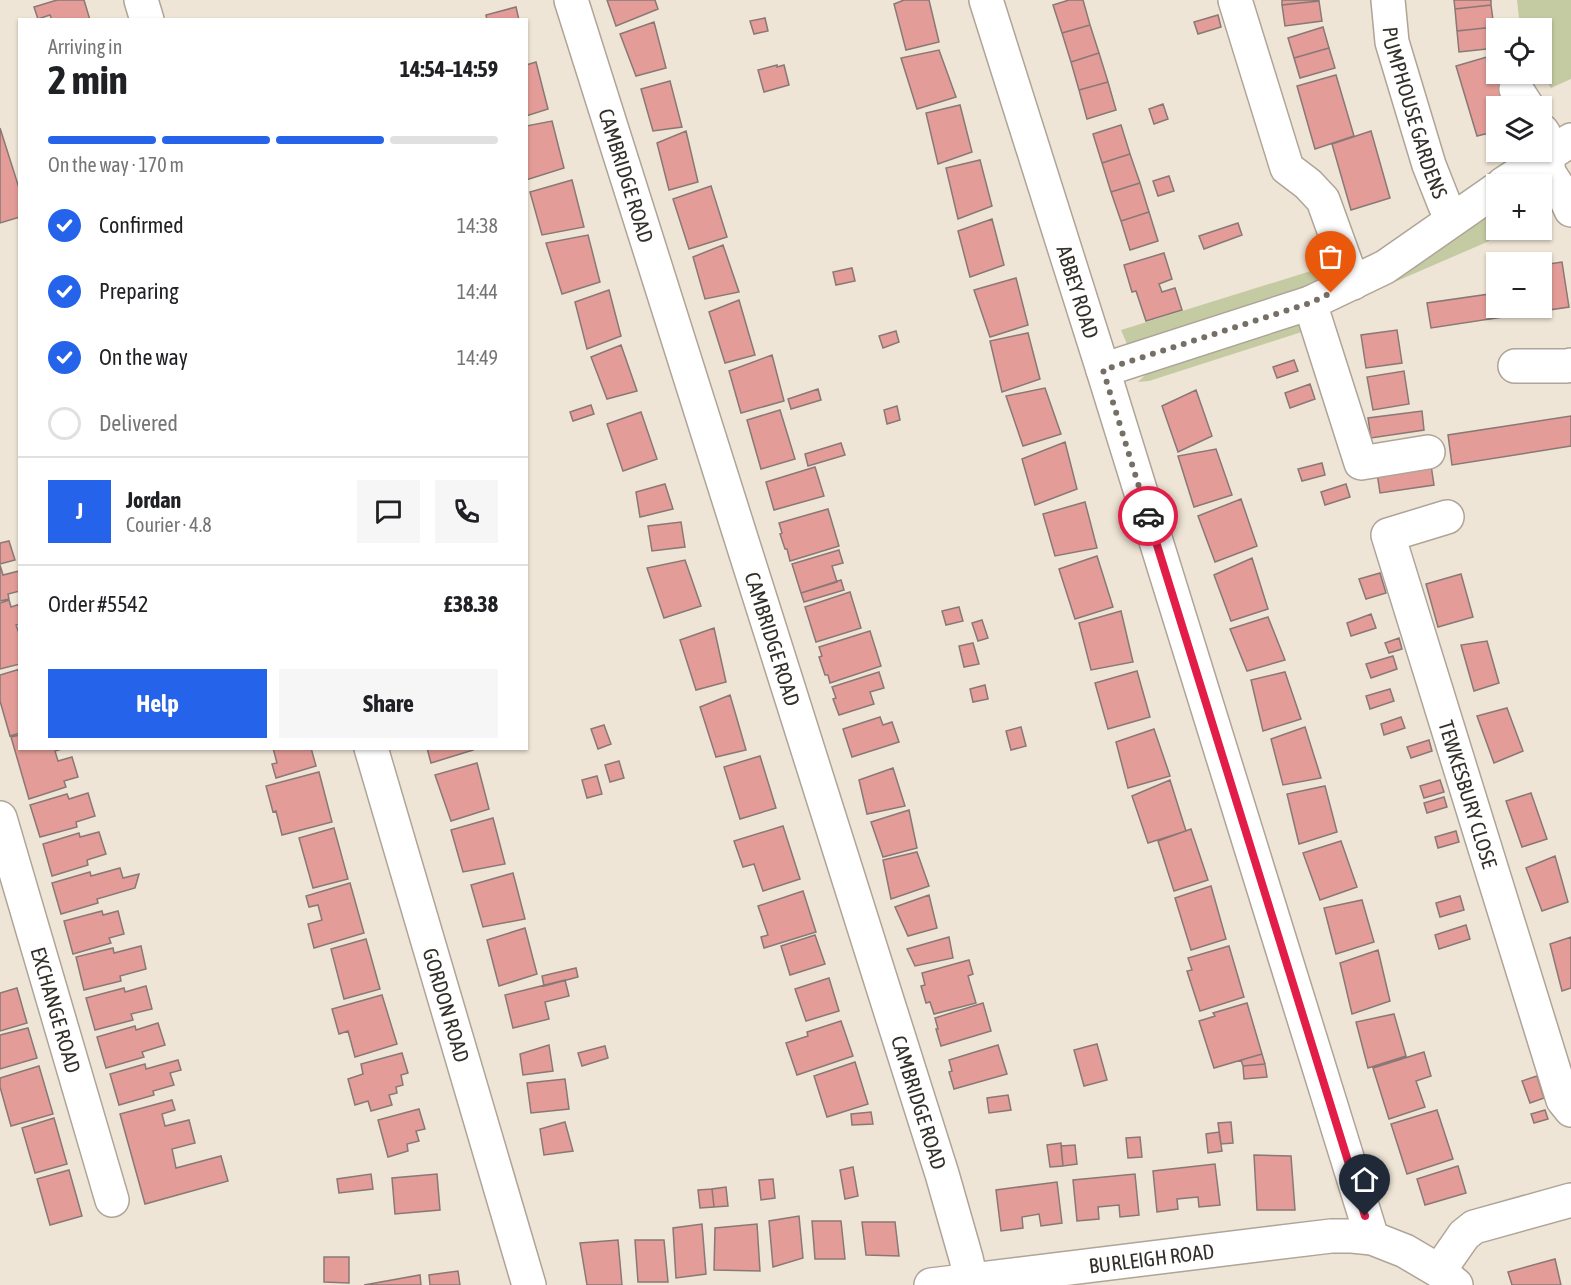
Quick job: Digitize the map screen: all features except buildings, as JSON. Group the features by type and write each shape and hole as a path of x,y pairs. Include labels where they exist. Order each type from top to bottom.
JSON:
{"street":[{"path":"141,0 146,18"},
{"name":"CAMBRIDGE ROAD","path":"571,0 942,1174 971,1280"},
{"name":"ABBEY ROAD","path":"986,0 1372,1238"},
{"path":"1235,0 1287,168 1308,184 1323,200 1353,283"},
{"name":"PUMPHOUSE GARDENS","path":"1388,0 1392,42 1430,165 1452,220"},
{"path":"1515,174 1553,142"},
{"path":"1553,142 1549,173 1571,210"},
{"path":"1103,370 1310,303 1385,267 1486,197"},
{"path":"1310,303 1361,463 1428,452"},
{"path":"1515,366 1571,365"},
{"name":"TEWKESBURY CLOSE","path":"1447,517 1388,536 1563,1100 1571,1110"},
{"name":"GORDON ROAD","path":"372,750 526,1274"},
{"name":"EXCHANGE ROAD","path":"0,818 112,1200"},
{"path":"1448,1278 1464,1235 1474,1227 1571,1200"},
{"name":"BURLEIGH ROAD","path":"931,1285 971,1280 1016,1280 1331,1236 1372,1238 1405,1251 1448,1278"}],"green space":[{"path":"1517,0 1571,0 1571,79 1551,88 1548,84 1552,84 1552,18 1519,18"},
{"path":"1486,216 1486,240 1490,240 1487,242 1397,281 1395,274"},
{"path":"1327,266 1330,268 1330,277 1304,289 1136,345 1127,344 1121,330"},
{"path":"1311,319 1314,328 1149,381 1138,382 1148,372"}],"way so far":[{"path":"1148,516 1103,370 1310,303 1331,293"}],"route":[{"path":"1148,516 1365,1216"}]}
